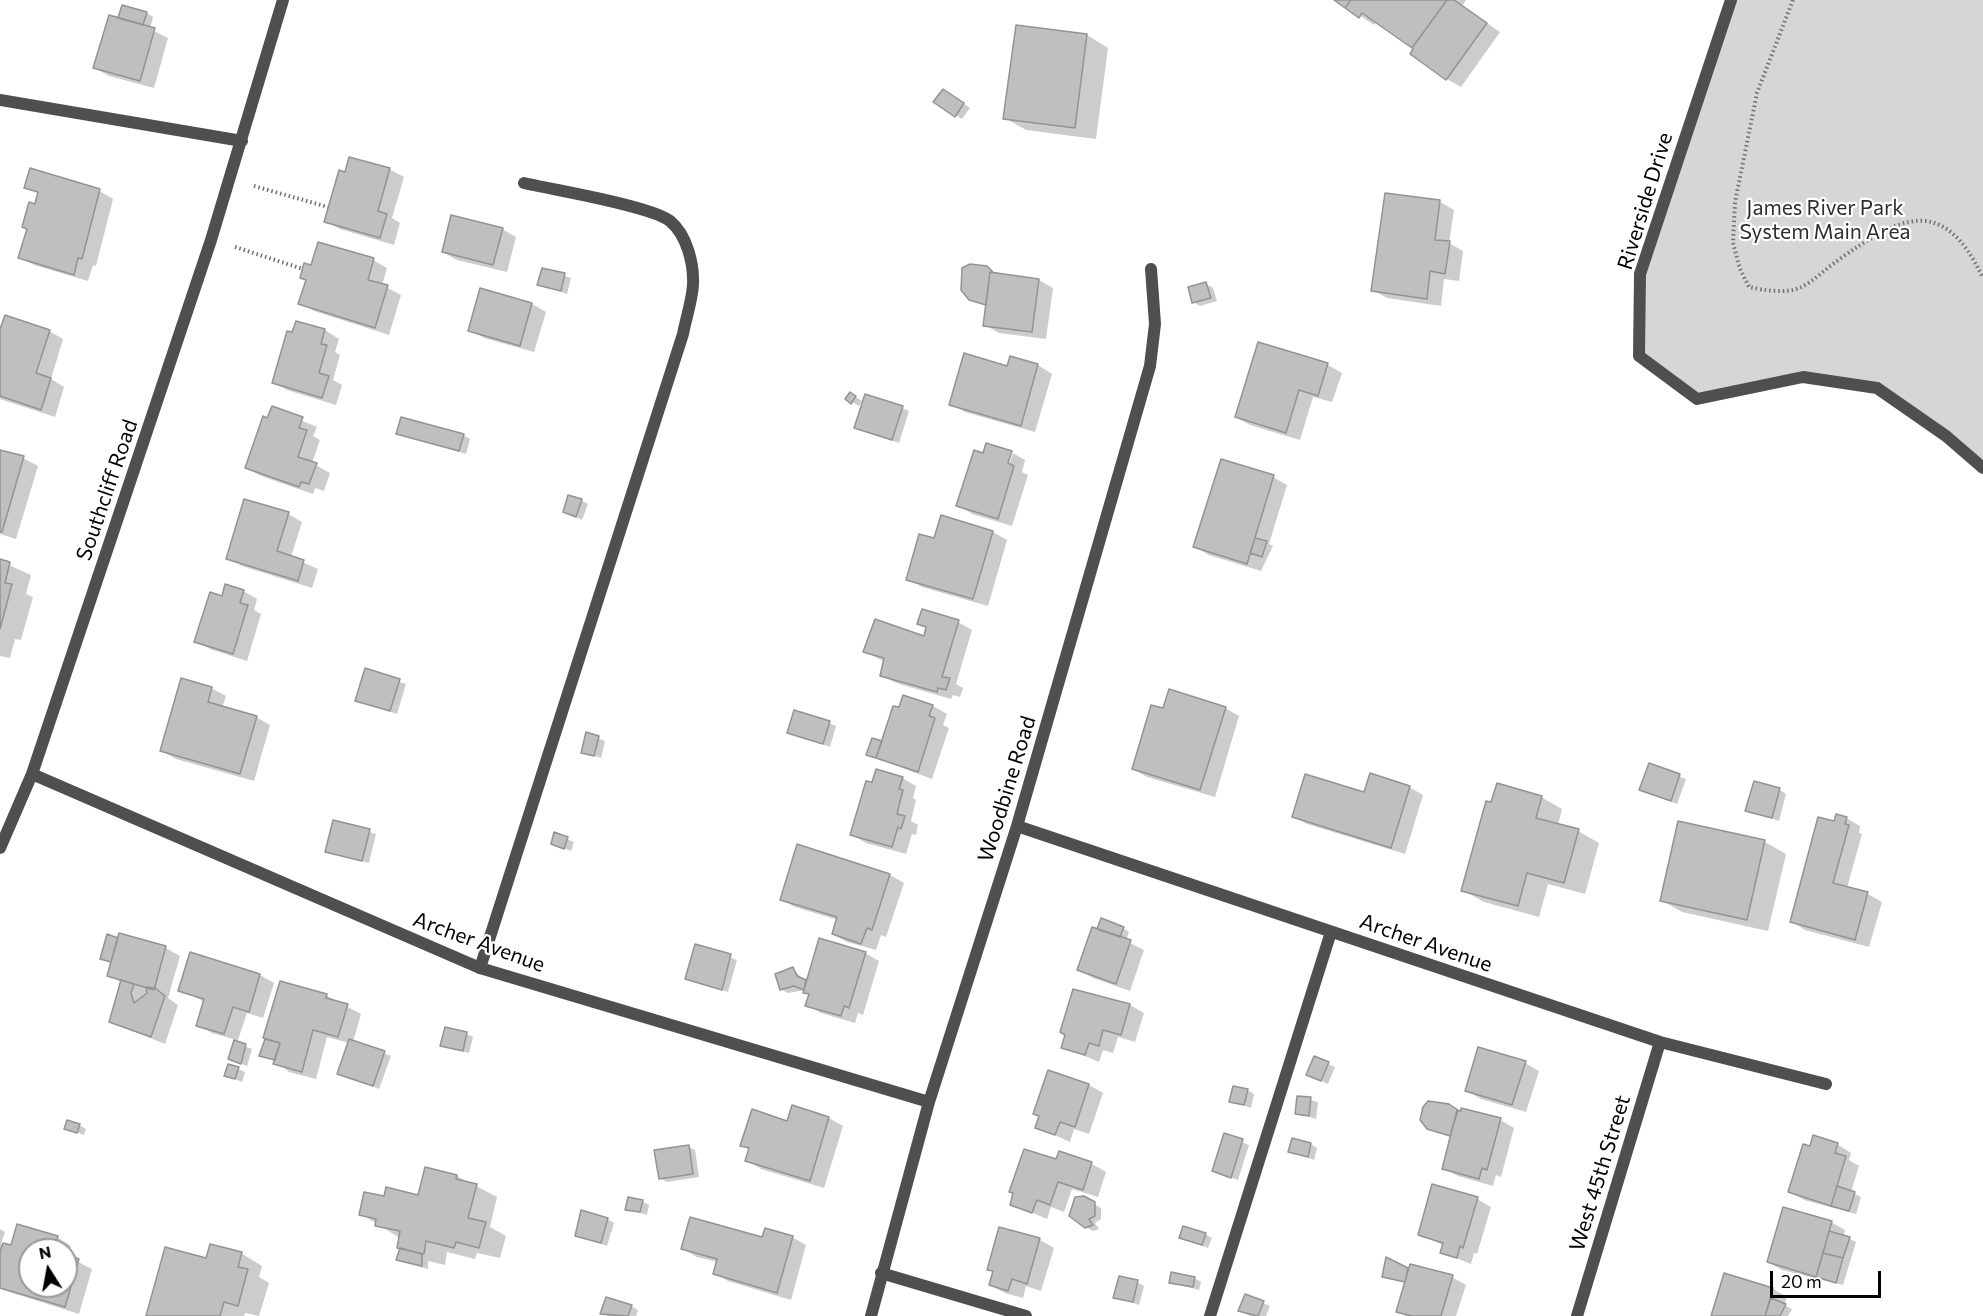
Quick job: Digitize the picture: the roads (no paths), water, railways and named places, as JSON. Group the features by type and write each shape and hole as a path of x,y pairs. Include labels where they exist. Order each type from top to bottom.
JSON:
{"street":[{"name":"Southcliff Road","path":"0,848 32,774 242,141 283,0"},
{"name":"Riverside Drive","path":"1731,0 1640,274 1639,356 1697,399 1803,377 1877,388 1946,436 1983,468"},
{"path":"0,100 242,141"},
{"path":"480,968 683,334 693,284 690,258 682,236 670,221 649,211 524,183"},
{"name":"Woodbine Road","path":"871,1316 928,1102 1017,826 1150,366 1155,324 1151,269"},
{"name":"Archer Avenue","path":"32,774 480,968 928,1102"},
{"name":"Archer Avenue","path":"1017,826 1660,1042 1826,1084"},
{"path":"1210,1316 1331,932"},
{"name":"West 45th Street","path":"1577,1316 1660,1042"},
{"path":"881,1273 1026,1316"}],"park label":[{"name":"James River Park System Main Area","path":"1825,220"}]}
